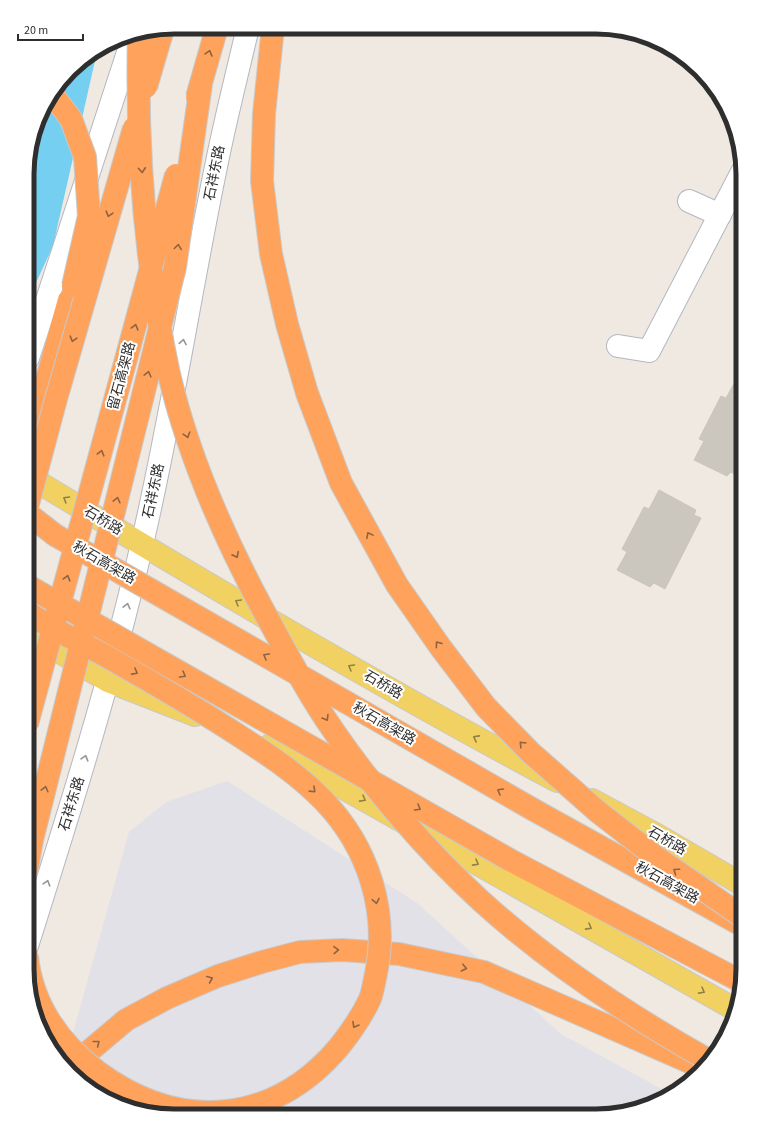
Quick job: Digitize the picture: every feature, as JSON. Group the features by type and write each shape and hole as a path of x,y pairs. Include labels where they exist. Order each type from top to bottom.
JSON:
{"highway":[{"path":"34,482 56,399 161,34"},
{"name":"留石高架路","path":"34,698 215,34"},
{"path":"272,34 264,114 262,181 271,254 287,324 307,393 341,483 397,585 441,648 486,707 530,752 597,811 656,857 736,912"},
{"path":"139,39 138,92 147,231 154,294 170,377 195,462 227,537 283,646 332,729 379,792 480,900 582,981 705,1057"},
{"path":"34,833 175,267 201,84"},
{"path":"34,425 80,260 89,216 85,157 72,120 56,99"},
{"path":"34,519 55,535"},
{"name":"秋石高架路","path":"34,523 534,810 736,922"},
{"path":"34,589 510,860 736,979"},
{"path":"34,615 179,697 292,771 326,803 360,850 377,900 379,921 378,960 371,998 351,1032 326,1062 298,1085 279,1096 259,1105 238,1109"},
{"path":"73,1065 126,1020 181,992 218,976 300,952 342,950 399,954 484,972 697,1065"},
{"path":"36,990 46,1016 69,1047 87,1064 130,1092 160,1104 181,1109"}],"main road":[{"name":"石祥东路","path":"34,924 108,681 142,545 218,156 246,34"},
{"path":"34,340 132,40"},
{"path":"618,346 649,350 736,184"},
{"path":"689,200 720,215"},
{"name":"石桥路","path":"34,480 142,545 450,724 657,835 736,881"},
{"path":"34,638 108,681 256,739 731,1007"}],"shaded area":[{"path":"227,781 417,903 561,1034 665,1091 641,1102 605,1109 165,1109 129,1102 112,1095 89,1080 75,1068 66,1058 129,832 166,802"}],"water":[{"path":"96,58 53,246 34,287 34,165 41,129 48,112 63,89 75,75"}],"building":[{"path":"736,380 736,475 731,472 727,476 694,460 704,441 699,439 721,396 726,398"},
{"path":"659,490 696,510 694,515 701,518 665,589 654,583 650,587 617,570 627,552 622,549 644,507 649,509"}]}
